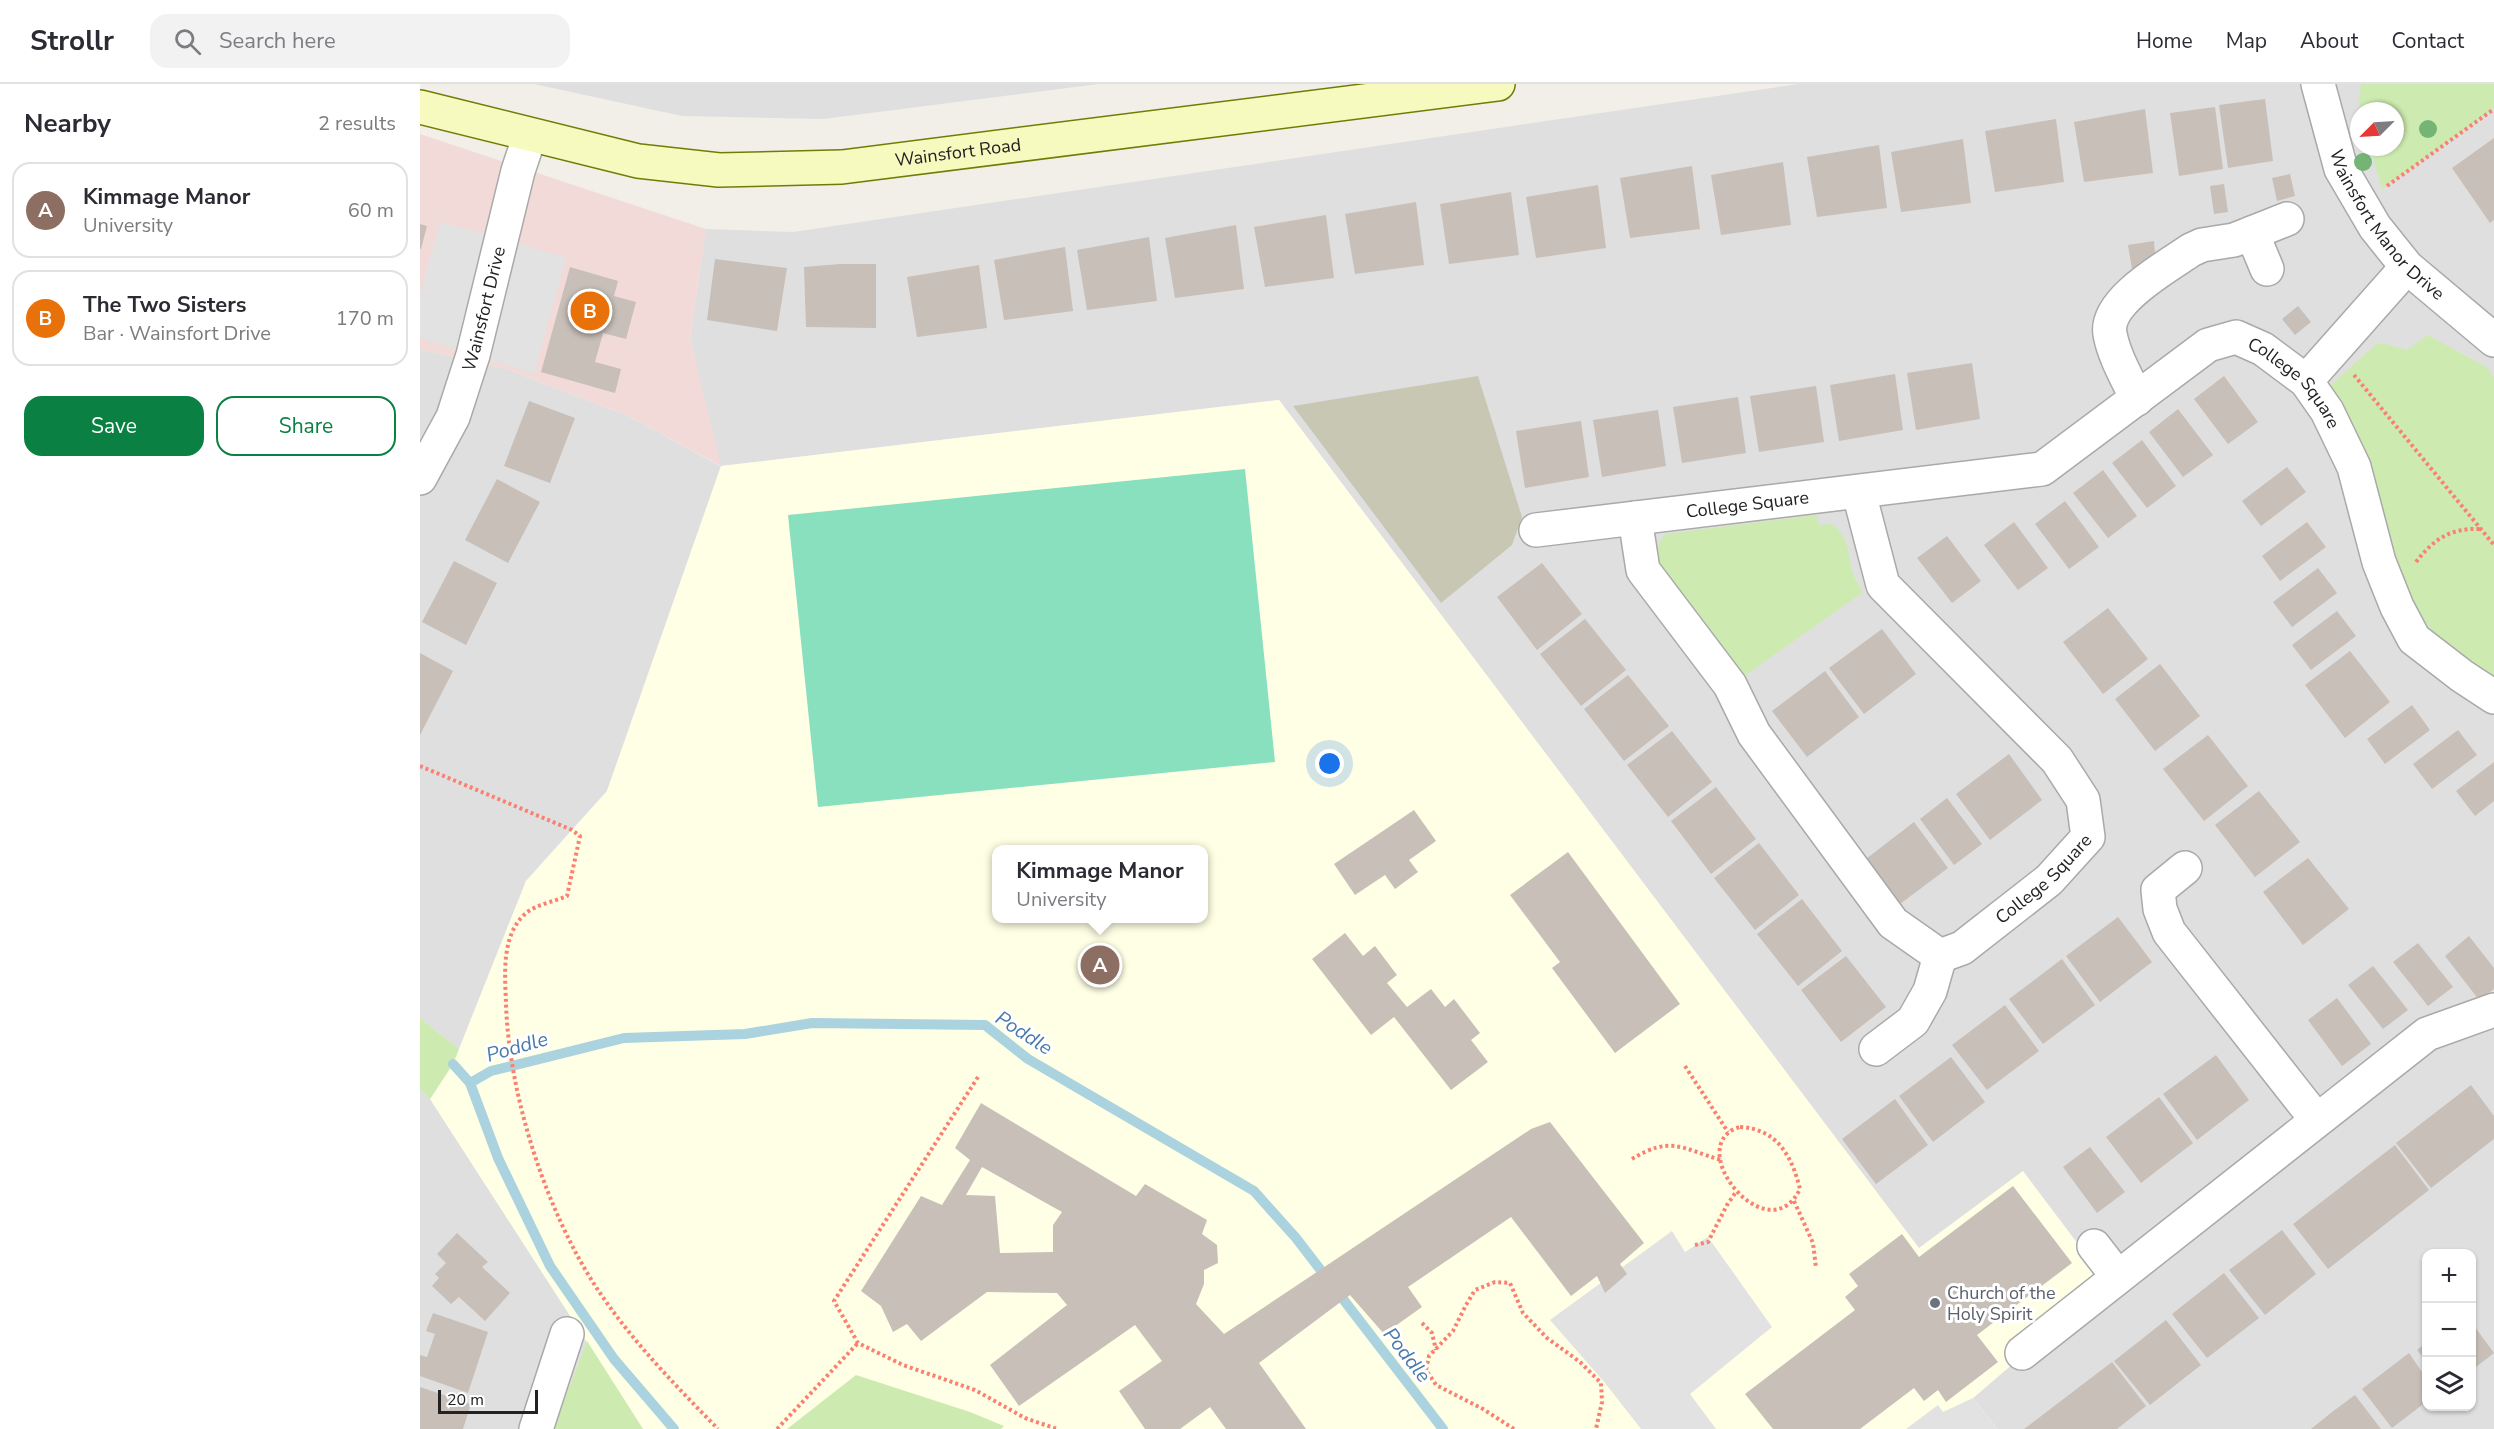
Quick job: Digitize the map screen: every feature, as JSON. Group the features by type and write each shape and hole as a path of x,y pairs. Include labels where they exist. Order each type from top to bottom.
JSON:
{"main road":[{"name":"Wainsfort Road","path":"420,107 638,161 720,170 842,166 1498,84"}],"street":[{"name":"Wainsfort Manor Drive","path":"2318,84 2341,169 2375,227 2407,267 2494,340"},
{"name":"Wainsfort Drive","path":"420,478 453,417 466,375 518,171 530,135"},
{"path":"2137,399 2109,331 2112,314 2122,301 2191,250 2202,245 2234,240 2288,219"},
{"path":"2252,233 2267,269"},
{"path":"2306,381 2407,267"},
{"name":"College Square","path":"1536,530 2042,469 2208,345 2236,337 2263,349 2306,381 2327,411 2354,467 2379,562 2397,607 2414,639 2494,697"},
{"name":"College Square","path":"1859,492 1883,585 2057,760 2083,800 2088,837 2049,880 1962,948 1940,956"},
{"path":"1635,518 1643,570 1730,685 1754,734 1893,923 1940,956 1930,991 1913,1021 1876,1049"},
{"path":"2185,868 2158,890 2160,909 2169,932 2316,1119"},
{"path":"2022,1353 2316,1119 2427,1034 2494,1010"},
{"path":"2094,1246 2118,1277"},
{"path":"536,1429 567,1334"}],"path":[{"path":"2382,189 2494,109"},
{"path":"2334,350 2494,545"},
{"path":"2397,607 2407,598 2412,566 2430,543 2463,529 2481,529"},
{"path":"420,766 572,830 579,836 567,896 526,913 513,930 506,952 506,1017 510,1049 527,1130 547,1188 567,1234 596,1287 628,1330 718,1429"},
{"path":"1685,1066 1728,1132"},
{"path":"978,1077 834,1301 858,1343 903,1365 975,1390 1025,1418 1057,1429"},
{"path":"1740,1127 1755,1128 1776,1141 1791,1158 1800,1189 1794,1201 1783,1208 1767,1209 1746,1202 1728,1179 1721,1160 1722,1141 1728,1132 1740,1127"},
{"path":"1632,1159 1649,1149 1663,1145 1689,1149 1721,1160"},
{"path":"1695,1245 1708,1242 1727,1205 1737,1192"},
{"path":"1794,1201 1813,1243 1816,1268"},
{"path":"1514,1429 1483,1409 1436,1385 1426,1370 1429,1356 1453,1331 1475,1290 1495,1282 1510,1283 1523,1313 1547,1338 1580,1362 1601,1383 1602,1402 1596,1429"},
{"path":"1422,1323 1432,1333 1436,1350"},
{"path":"777,1429 858,1343"}],"shaded area":[{"path":"534,84 1099,84 823,119 682,116"},
{"path":"1798,84 2494,84 2494,1429 1997,1429 1973,1398 2015,1362 2023,1171 1919,1249 1279,400 721,466 607,791 526,881 459,1049 420,1018 420,349 506,369 628,416 720,466 690,338 706,229 793,232"},
{"path":"420,134 706,229 690,338 721,466 628,416 506,369 420,349"},
{"path":"440,222 566,257 534,374 420,338 420,295"},
{"path":"1478,376 1522,517 1512,545 1441,603 1293,406"},
{"path":"1279,400 1919,1248 2023,1171 2090,1260 2093,1275 2090,1282 2015,1362 1973,1398 1997,1429 643,1429 430,1099 453,1064 526,881 607,791 721,466"},
{"path":"420,1089 430,1099 587,1341 553,1429 420,1429"},
{"path":"1672,1231 1685,1252 1708,1237 1772,1327 1690,1394 1716,1429 1641,1429 1605,1383 1550,1320"},
{"path":"1973,1398 1997,1429 1906,1429 1938,1405 1943,1412"}],"green space":[{"path":"2361,84 2494,84 2494,109 2382,189 2373,156 2404,156 2404,102 2359,102"},
{"path":"2428,335 2486,367 2494,377 2494,676 2456,655 2419,616 2400,577 2324,391 2376,344 2386,344 2407,350"},
{"path":"1245,469 1275,762 818,807 788,515"},
{"path":"1816,515 1819,525 1832,524 1842,534 1847,545 1853,574 1863,592 1743,677 1661,569 1658,547 1665,534"},
{"path":"420,1018 459,1049 453,1064 430,1099 420,1089"},
{"path":"587,1341 643,1429 553,1429"},
{"path":"856,1375 970,1412 1004,1426 1001,1429 787,1429"}],"building":[{"path":"2265,99 2273,161 2228,168 2219,105"},
{"path":"2215,107 2223,169 2179,176 2170,113"},
{"path":"2145,109 2153,173 2084,182 2074,122"},
{"path":"2056,119 2064,182 1995,192 1985,131"},
{"path":"2494,138 2494,220 2490,223 2452,168"},
{"path":"1963,139 1971,203 1901,212 1891,152"},
{"path":"1879,145 1887,208 1817,217 1807,157"},
{"path":"1783,162 1791,225 1721,235 1711,175"},
{"path":"1692,166 1700,229 1630,238 1620,178"},
{"path":"2290,174 2295,196 2277,201 2272,178"},
{"path":"2224,184 2228,212 2214,214 2210,186"},
{"path":"1598,185 1606,248 1536,258 1526,197"},
{"path":"1511,192 1519,255 1449,264 1440,204"},
{"path":"1416,202 1424,265 1355,274 1345,214"},
{"path":"1326,215 1334,278 1265,287 1254,227"},
{"path":"420,224 427,226 421,249 420,249"},
{"path":"1236,225 1244,289 1175,298 1165,238"},
{"path":"1149,237 1157,301 1087,310 1077,250"},
{"path":"2154,241 2155,253 2132,269 2128,245"},
{"path":"1065,247 1073,311 1004,320 994,260"},
{"path":"715,259 787,268 777,331 707,320"},
{"path":"876,264 876,328 806,327 804,267"},
{"path":"979,265 987,328 917,337 907,277"},
{"path":"570,267 618,281 614,296 636,302 626,339 603,333 595,362 621,369 615,393 541,372"},
{"path":"2298,306 2311,322 2295,335 2282,319"},
{"path":"1972,363 1980,419 1916,430 1907,373"},
{"path":"1895,374 1903,430 1839,441 1830,385"},
{"path":"2224,376 2258,422 2228,444 2194,399"},
{"path":"1816,386 1824,442 1759,452 1750,396"},
{"path":"1738,397 1746,453 1682,463 1673,407"},
{"path":"529,401 575,418 550,483 504,466"},
{"path":"2178,409 2213,455 2183,477 2149,432"},
{"path":"1658,410 1666,466 1602,477 1593,420"},
{"path":"1581,421 1589,477 1525,488 1516,431"},
{"path":"2142,440 2176,486 2147,508 2112,463"},
{"path":"2287,467 2306,492 2261,526 2242,501"},
{"path":"2103,470 2137,516 2108,538 2073,493"},
{"path":"497,479 540,502 508,563 465,540"},
{"path":"2065,501 2099,547 2069,569 2035,524"},
{"path":"2014,522 2048,568 2018,590 1984,545"},
{"path":"2307,522 2326,547 2280,581 2262,556"},
{"path":"1947,536 1981,581 1952,603 1917,558"},
{"path":"454,561 497,583 466,645 422,622"},
{"path":"1542,563 1582,614 1537,650 1497,597"},
{"path":"2318,568 2337,593 2292,627 2273,602"},
{"path":"2108,608 2148,659 2103,694 2063,642"},
{"path":"2337,611 2356,636 2311,670 2292,645"},
{"path":"1585,619 1626,670 1581,706 1540,654"},
{"path":"1882,629 1916,674 1864,714 1829,668"},
{"path":"2350,651 2390,702 2345,738 2305,685"},
{"path":"420,653 453,671 420,735"},
{"path":"2160,664 2200,716 2155,751 2115,699"},
{"path":"1825,671 1859,717 1807,757 1772,711"},
{"path":"1628,675 1669,726 1624,761 1584,709"},
{"path":"2412,705 2430,730 2385,764 2367,739"},
{"path":"2458,730 2477,755 2432,789 2413,764"},
{"path":"1672,731 1712,782 1668,817 1627,765"},
{"path":"2208,735 2248,786 2204,821 2163,769"},
{"path":"2009,754 2042,800 1990,840 1956,794"},
{"path":"2494,762 2494,801 2475,816 2456,791"},
{"path":"1716,787 1756,839 1711,874 1671,821"},
{"path":"2259,791 2300,842 2255,877 2215,825"},
{"path":"1947,798 1982,844 1954,865 1920,819"},
{"path":"1414,810 1436,841 1409,860 1418,872 1395,889 1385,875 1355,895 1334,864"},
{"path":"1914,822 1948,868 1896,907 1862,862"},
{"path":"1759,843 1799,895 1755,930 1714,878"},
{"path":"1568,852 1680,1004 1615,1053 1552,968 1560,962 1510,895"},
{"path":"2308,858 2349,909 2303,945 2263,892"},
{"path":"1802,899 1842,951 1798,986 1757,934"},
{"path":"2118,917 2152,962 2100,1002 2066,956"},
{"path":"1345,933 1363,956 1375,946 1397,975 1387,983 1407,1007 1431,989 1445,1007 1454,999 1480,1033 1471,1040 1488,1062 1451,1090 1394,1017 1371,1035 1312,959"},
{"path":"2469,936 2494,968 2494,989 2479,1000 2445,956"},
{"path":"2418,943 2453,987 2428,1006 2393,962"},
{"path":"1846,956 1886,1007 1841,1042 1801,990"},
{"path":"2062,959 2095,1005 2043,1044 2009,999"},
{"path":"2373,966 2408,1010 2383,1029 2348,985"},
{"path":"2337,998 2371,1044 2342,1066 2308,1020"},
{"path":"2005,1005 2039,1051 1987,1090 1952,1045"},
{"path":"2216,1055 2249,1100 2197,1140 2163,1094"},
{"path":"1951,1057 1985,1102 1933,1142 1899,1096"},
{"path":"2471,1085 2494,1116 2494,1139 2431,1188 2396,1143"},
{"path":"2159,1097 2193,1143 2141,1183 2106,1137"},
{"path":"1895,1099 1928,1145 1876,1184 1842,1139"},
{"path":"981,1103 1136,1196 1145,1184 1207,1220 1202,1234 1217,1245 1218,1263 1204,1270 1204,1284 1196,1304 1224,1334 1531,1129 1550,1122 1644,1243 1620,1264 1627,1274 1605,1293 1597,1276 1571,1296 1511,1217 1408,1287 1422,1307 1384,1334 1350,1295 1259,1363 1306,1429 1226,1429 1210,1407 1180,1429 1145,1429 1119,1391 1162,1361 1135,1325 1019,1406 990,1365 1067,1305 1057,1293 987,1292 921,1341 907,1324 893,1332 881,1306 861,1291 921,1196 942,1205 970,1160 955,1148","holes":["982,1167 1062,1212 1053,1225 1053,1252 1000,1253 995,1196 966,1195"]},
{"path":"2395,1145 2429,1190 2328,1269 2293,1224"},
{"path":"2090,1147 2125,1192 2097,1213 2063,1167"},
{"name":"Church of the Holy Spirit","path":"2013,1186 2072,1263 1977,1335 1998,1362 1946,1402 1938,1390 1924,1401 1914,1388 1860,1429 1773,1429 1745,1394 1855,1310 1845,1297 1858,1286 1849,1274 1902,1234 1919,1257"},
{"path":"2282,1230 2316,1274 2265,1315 2229,1270"},
{"path":"457,1233 488,1262 482,1267 510,1293 485,1321 459,1297 451,1304 432,1286 439,1278 435,1274 446,1263 437,1254"},
{"path":"2224,1273 2259,1318 2207,1358 2172,1314"},
{"path":"433,1313 488,1332 468,1393 420,1376 420,1355 427,1357 435,1334 426,1331"},
{"path":"2166,1320 2201,1365 2150,1405 2114,1361"},
{"path":"2476,1328 2494,1353 2476,1367"},
{"path":"2422,1346 2422,1356 2417,1350"},
{"path":"2409,1353 2422,1372 2422,1405 2392,1428 2362,1389"},
{"path":"2112,1362 2146,1406 2117,1429 2024,1429"},
{"path":"420,1387 471,1404 463,1429 420,1429"},
{"path":"2355,1395 2381,1429 2311,1429 2332,1412"}],"waterway":[{"name":"Poddle","path":"470,1083 491,1071 624,1038 745,1034 812,1023 985,1025 1028,1059 1254,1191 1296,1238 1443,1429"},
{"path":"453,1064 470,1083 498,1158 550,1266 614,1359 674,1429"}],"place":[{"name":"The Two Sisters","path":"590,311"},
{"name":"Kimmage Manor","path":"1100,965"},
{"name":"Church of the Holy Spirit","path":"1935,1303"}]}
